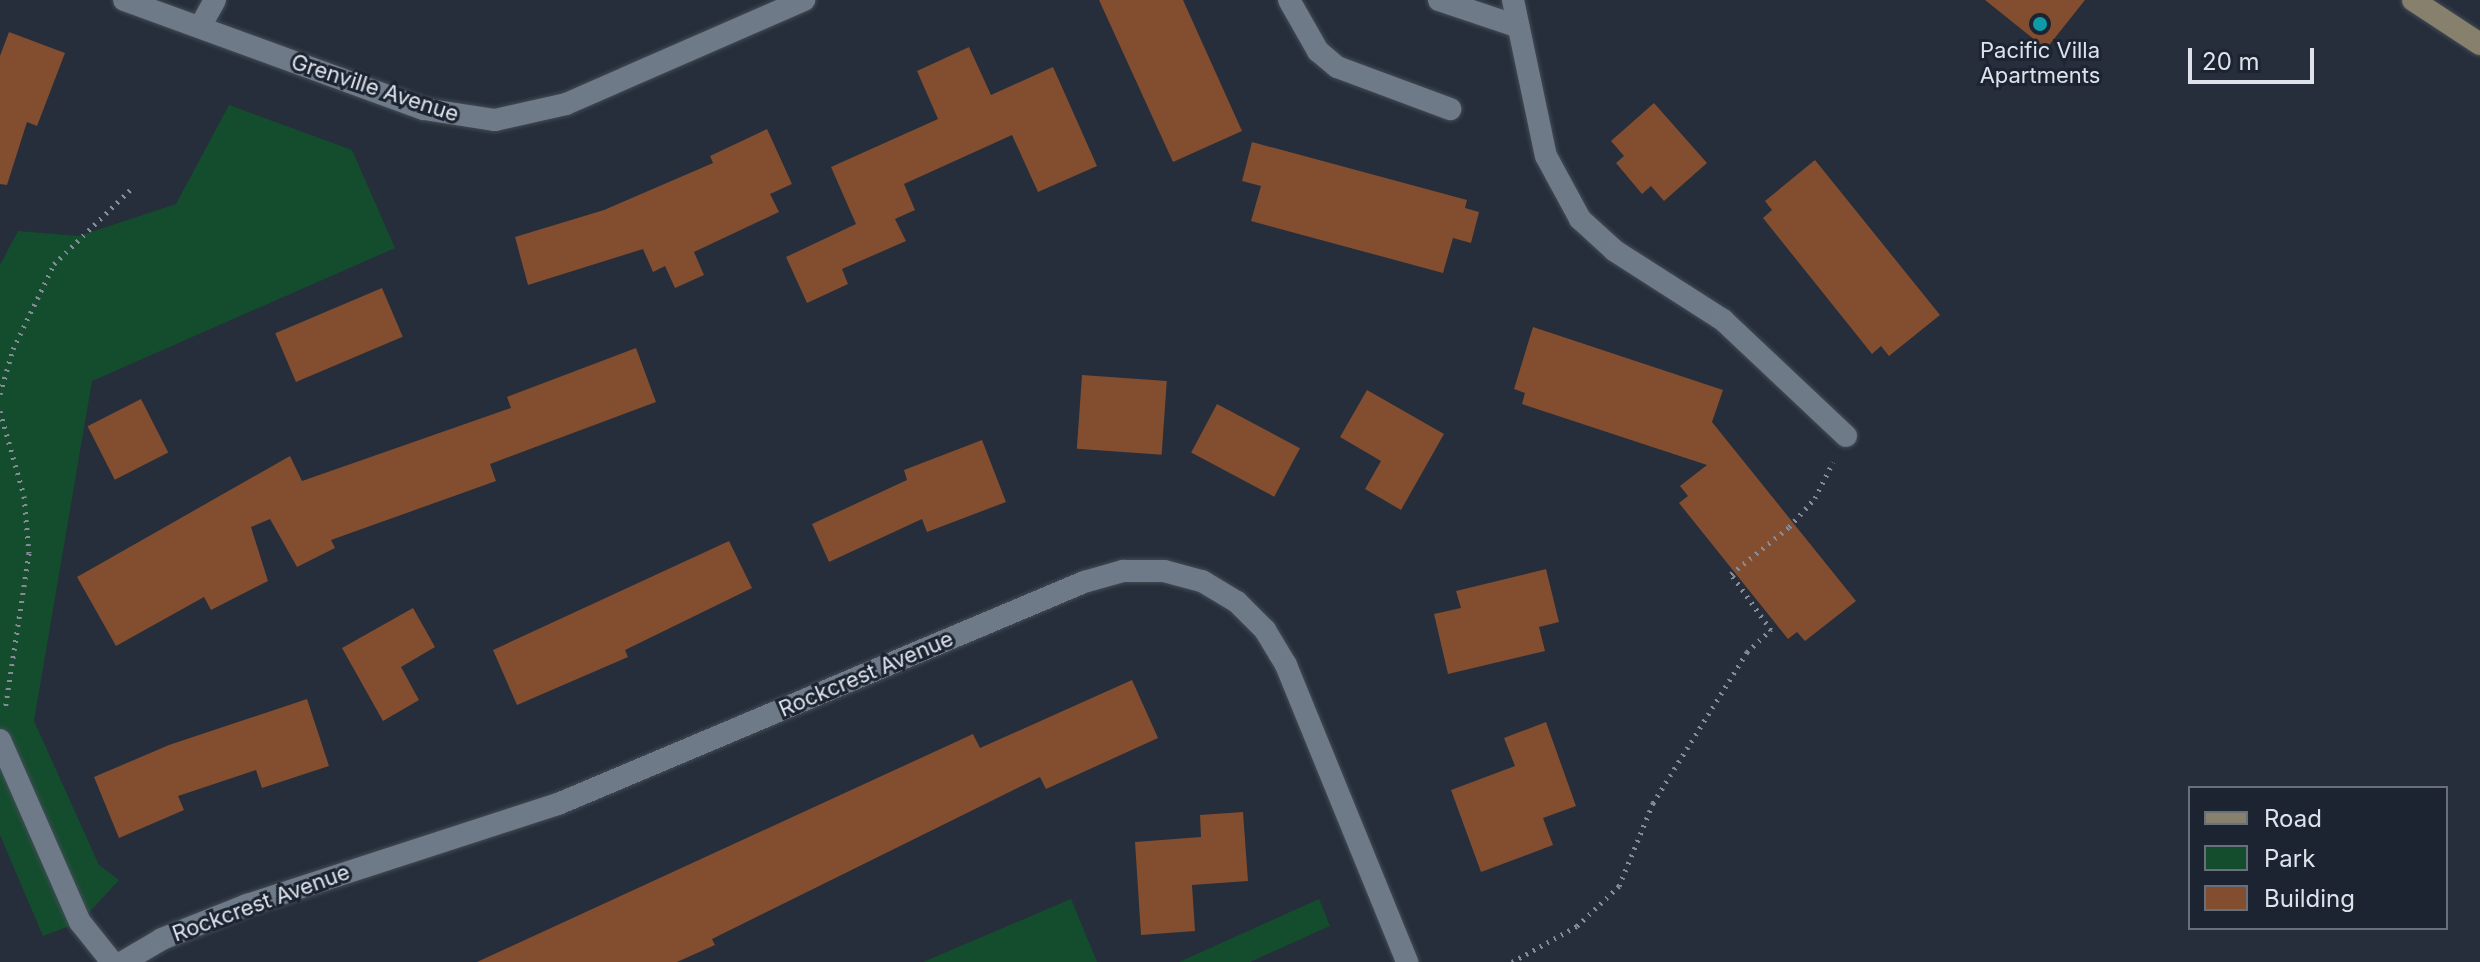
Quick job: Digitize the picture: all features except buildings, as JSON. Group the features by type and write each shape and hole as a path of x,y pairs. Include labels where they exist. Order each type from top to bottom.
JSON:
{"main road":[{"path":"2413,0 2480,44"}],"street":[{"name":"Grenville Avenue","path":"124,0 424,109 495,120 566,104 804,0"},
{"path":"200,27 215,0"},
{"path":"1289,0 1318,51 1337,67 1450,109"},
{"path":"1448,3 1471,8 1489,0"},
{"path":"1513,0 1546,156 1580,219 1615,251 1723,320 1846,436"},
{"path":"1448,3 1519,27"},
{"name":"Rockcrest Avenue","path":"123,962 205,921 558,804 1084,582 1136,571 1164,571 1202,581 1237,602 1265,630 1286,665 1407,962"},
{"path":"0,740 80,922 112,962"}],"path":[{"path":"0,394 13,349 54,264 133,187"},
{"path":"0,411 24,496 29,553 10,703 0,717"},
{"path":"1512,962 1577,926 1619,886 1653,803 1747,652 1771,630 1731,574 1789,527 1815,498 1846,436"}],"green space":[{"path":"229,105 352,150 395,248 92,381 34,721 99,865 119,880 80,922 43,936 0,835 0,265 18,231 79,236 176,204"},
{"path":"1071,899 1097,962 923,962"},
{"path":"1319,899 1330,926 1250,962 1179,962"}],"place":[{"name":"Pacific Villa Apartments","path":"2040,24"}]}
